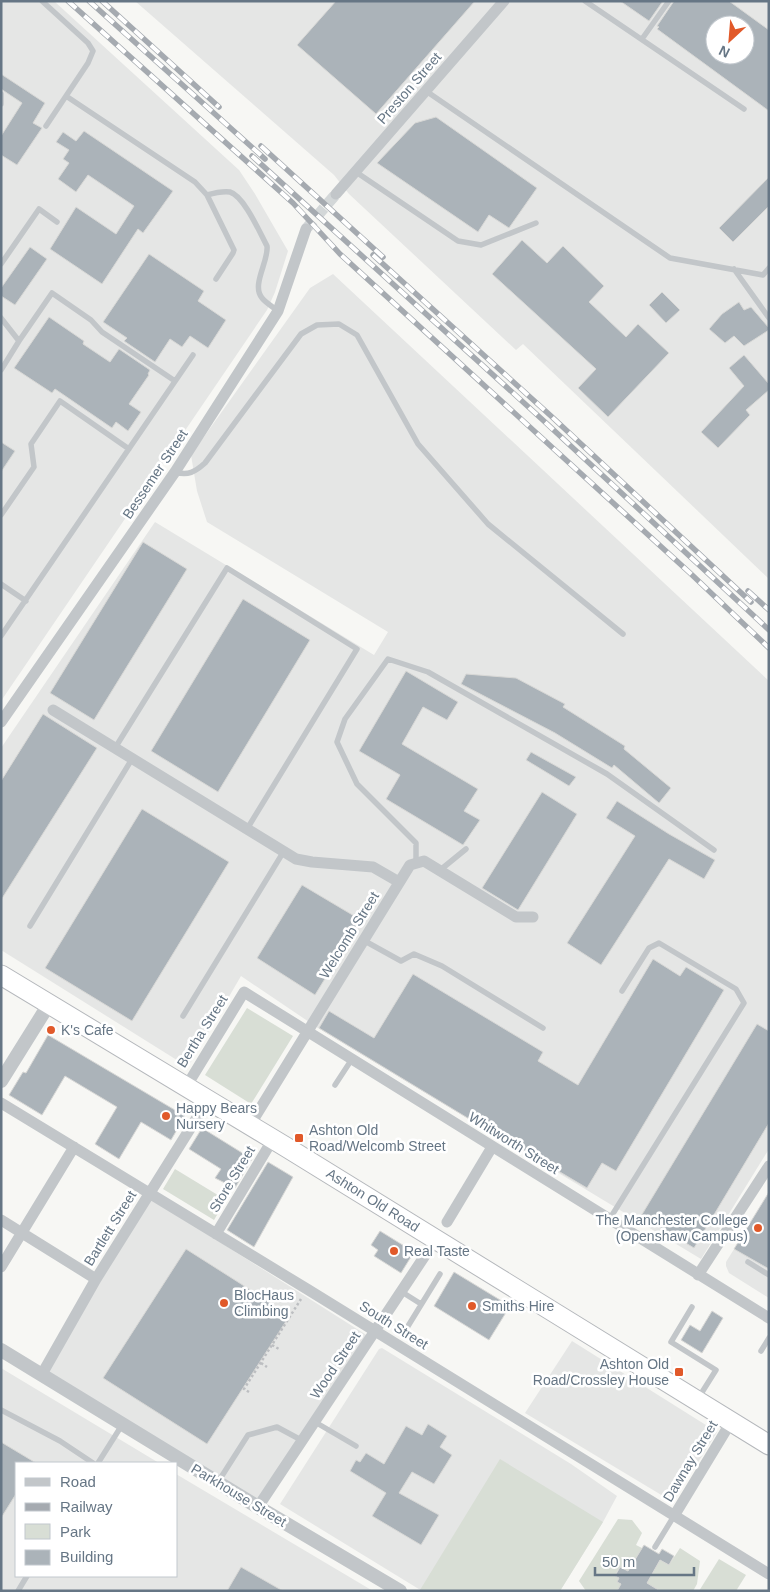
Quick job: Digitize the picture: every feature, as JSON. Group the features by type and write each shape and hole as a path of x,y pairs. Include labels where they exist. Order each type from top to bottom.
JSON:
{"highway":[{"name":"Ashton Old Road","path":"1,975 274,1139 769,1445"}],"street":[{"name":"Preston Street","path":"336,194 504,1"},
{"name":"Bessemer Street","path":"1,722 175,472 278,310 306,229"},
{"path":"53,710 296,859 373,867 399,882"},
{"path":"416,863 424,861 516,917 533,917"},
{"name":"Welcomb Street","path":"250,1125 410,864 416,863"},
{"name":"Whitworth Street","path":"244,992 769,1318"},
{"name":"Bertha Street","path":"186,1087 244,992"},
{"path":"1,1081 49,1004"},
{"name":"Bartlett Street","path":"42,1374 96,1279 208,1100"},
{"name":"South Street","path":"1,1103 769,1574"},
{"name":"Store Street","path":"216,1234 274,1139"},
{"path":"1,1266 74,1147"},
{"path":"447,1222 492,1147"},
{"path":"698,1275 769,1166"},
{"path":"1,1220 96,1279"},
{"name":"Wood Street","path":"258,1507 436,1239"},
{"name":"Parkhouse Street","path":"1,1350 258,1507 400,1591"},
{"name":"Dawnay Street","path":"674,1516 731,1422"}],"lane":[{"path":"42,1 88,43 93,51 88,63 46,126"},
{"path":"585,1 744,109"},
{"path":"642,39 669,1"},
{"path":"426,91 670,258 763,274 769,268"},
{"path":"1,94 1,104"},
{"path":"66,96 195,182 207,195 234,250 216,279"},
{"path":"356,172 458,241 481,245 536,223"},
{"path":"207,195 230,192 243,203 267,246 268,252 258,290 261,297 278,310"},
{"path":"1,264 39,209 57,222"},
{"path":"734,269 769,318"},
{"path":"1,370 52,293 91,320 102,332 175,382"},
{"path":"1,318 19,341"},
{"path":"175,472 185,475 197,471 205,463 301,334 317,325 339,324 357,335 418,444 488,524 623,634"},
{"path":"1,636 193,355"},
{"path":"1,515 34,467 31,444 60,402 129,449"},
{"path":"115,748 227,568 357,649 247,829"},
{"path":"1,584 26,601"},
{"path":"416,863 416,843 357,784 337,742 345,719 388,659 428,672 591,764 714,850"},
{"path":"30,926 132,759"},
{"path":"439,870 466,849"},
{"path":"183,1016 284,851"},
{"path":"363,940 402,962 414,954 442,966 544,1028"},
{"path":"609,1220 744,1003 736,989 659,943 649,948 622,991"},
{"path":"335,1085 352,1058"},
{"path":"748,1262 769,1275"},
{"path":"405,1331 440,1274"},
{"path":"402,1292 421,1304"},
{"path":"692,1307 671,1342 716,1370 697,1401"},
{"path":"761,1351 769,1338"},
{"path":"1,1410 60,1442 91,1462"},
{"path":"315,1422 356,1446"},
{"path":"99,1462 123,1424"},
{"path":"218,1482 248,1435 277,1427 303,1441"},
{"path":"655,1547 674,1516"},
{"path":"18,1591 26,1577"}],"path":[{"path":"249,1392 244,1388 307,1289"},
{"path":"290,1317 294,1319"},
{"path":"272,1344 279,1349"},
{"path":"261,1363 267,1367"}],"shaded area":[{"path":"1,1 54,1 239,170 288,251 275,292 267,310 1,701"},
{"path":"135,1 769,1 769,579 523,344 516,350 349,194 334,175"},
{"path":"333,274 769,681 769,1149 701,1259 318,1028 241,976 188,1067 1,950 1,748 155,522 374,655 388,632 207,522 197,491 191,455 310,288"},
{"name":"The Manchester College (Openshaw Campus)","path":"769,1193 769,1298 729,1273 726,1262"},
{"path":"149,1197 368,1336 259,1501 45,1371"},
{"path":"572,1341 717,1432 673,1502 525,1413"},
{"path":"382,1348 571,1464 617,1496 560,1591 422,1591 280,1504 379,1349"},
{"path":"1,1368 157,1462 15,1462 15,1577 178,1577 178,1475 373,1591 1,1591"}],"green space":[{"path":"247,1008 293,1036 251,1104 205,1075"},
{"path":"175,1169 226,1200 214,1220 163,1189"},
{"path":"500,1459 603,1522 560,1591 420,1590"},
{"path":"618,1519 632,1520 642,1533 636,1545 642,1548 628,1571 620,1567 615,1575 620,1579 617,1582 621,1584 619,1591 586,1591 579,1581"},
{"path":"680,1548 700,1561 697,1584 693,1591 651,1591 653,1587 647,1583 660,1560 669,1565"},
{"path":"719,1559 746,1575 736,1591 699,1591"}],"building":[{"path":"336,1 475,1 376,114 297,45"},
{"path":"620,1 663,1 649,21"},
{"path":"674,1 729,1 748,15 705,15 705,64 657,29 659,27 657,26"},
{"path":"755,20 769,30 769,111 706,65 755,65"},
{"path":"1,74 45,103 33,123 42,128 17,165 1,155 1,136 22,103 1,89"},
{"path":"436,117 537,188 509,228 489,215 478,232 377,163 415,123"},
{"path":"84,131 173,191 143,233 138,229 102,284 50,249 76,207 116,234 134,206 88,175 76,192 58,179 69,163 63,159 69,150 56,142 63,132 76,141"},
{"path":"769,177 769,206 733,242 719,228"},
{"path":"522,240 547,263 563,246 604,286 589,302 626,337 638,324 669,353 608,417 578,388 596,369 492,274"},
{"path":"30,247 47,259 15,305 1,296 1,288"},
{"path":"149,254 204,291 198,301 226,320 208,348 190,336 182,347 170,339 155,362 124,341 127,338 103,322"},
{"path":"662,292 680,310 666,323 649,305"},
{"path":"739,302 744,310 751,307 769,328 769,330 744,346 734,336 725,343 709,329 722,314"},
{"path":"49,317 84,341 83,344 110,362 119,349 150,370 149,375 129,404 141,412 128,431 116,422 112,428 55,389 52,393 14,368"},
{"path":"744,355 769,384 769,390 746,410 750,415 718,448 701,432 744,386 729,368"},
{"path":"1,442 15,451 1,472"},
{"path":"143,542 187,569 94,720 50,693"},
{"path":"243,599 310,640 218,792 151,751"},
{"path":"406,671 458,702 447,720 423,707 402,744 478,789 464,811 480,820 463,845 386,799 400,775 359,751"},
{"path":"466,674 516,678 565,704 563,707 625,746 624,749 671,788 659,803 614,765 612,768 555,733 461,684"},
{"path":"43,714 97,748 1,900 1,781"},
{"path":"531,752 576,777 569,786 526,760"},
{"path":"542,792 577,814 518,910 482,888"},
{"path":"617,801 715,860 704,879 669,859 601,965 567,943 635,836 606,818"},
{"path":"142,809 229,862 132,1021 45,968"},
{"path":"302,885 361,920 315,995 257,958"},
{"path":"653,959 680,976 686,967 724,990 616,1171 602,1163 587,1188 319,1028 329,1011 374,1038 413,974 543,1052 538,1061 578,1085"},
{"path":"757,1024 769,1031 769,1123 694,1248 641,1216"},
{"path":"48,1035 185,1116 171,1140 141,1122 119,1159 95,1144 117,1107 65,1076 42,1115 9,1095 23,1072 26,1073"},
{"path":"202,1128 252,1159 235,1188 215,1178 221,1169 189,1149"},
{"path":"268,1162 293,1177 254,1247 227,1230"},
{"path":"769,1192 769,1269 734,1249"},
{"name":"Real Taste","path":"380,1231 414,1252 401,1273 374,1256 378,1250 371,1245"},
{"path":"186,1249 290,1315 207,1444 103,1378"},
{"name":"Smiths Hire","path":"454,1272 510,1306 489,1340 434,1306"},
{"path":"712,1311 723,1318 702,1353 681,1340 690,1325 700,1331"},
{"path":"428,1424 447,1436 440,1447 452,1455 434,1484 412,1472 399,1493 439,1515 421,1545 372,1516 386,1493 350,1471 356,1460 360,1462 366,1453 384,1464 406,1426 422,1435"},
{"path":"1,1442 34,1462 15,1462 15,1496 1,1518"},
{"path":"644,1545 659,1554 662,1549 674,1556 669,1565 660,1560 647,1583 660,1591 617,1591 621,1584 617,1582 619,1578 615,1576 620,1567 628,1571"},
{"path":"241,1567 283,1591 227,1591"}],"tunnel":[{"path":"306,229 336,194"}],"railway":[{"path":"68,1 293,203 340,254 690,573 769,648"},
{"path":"89,1 265,159"},
{"path":"102,1 219,107"},
{"path":"261,146 383,257"},
{"path":"252,156 545,422 769,630"},
{"path":"373,255 551,416 751,602"},
{"path":"748,591 769,610"}],"place":[{"name":"K's Cafe","path":"51,1030"},
{"name":"Happy Bears Nursery","path":"166,1116"},
{"name":"Ashton Old Road/Welcomb Street","path":"299,1138"},
{"name":"The Manchester College (Openshaw Campus)","path":"758,1228"},
{"name":"Real Taste","path":"394,1251"},
{"name":"BlocHaus Climbing","path":"224,1303"},
{"name":"Smiths Hire","path":"472,1306"},
{"name":"Ashton Old Road/Crossley House","path":"679,1372"}]}
